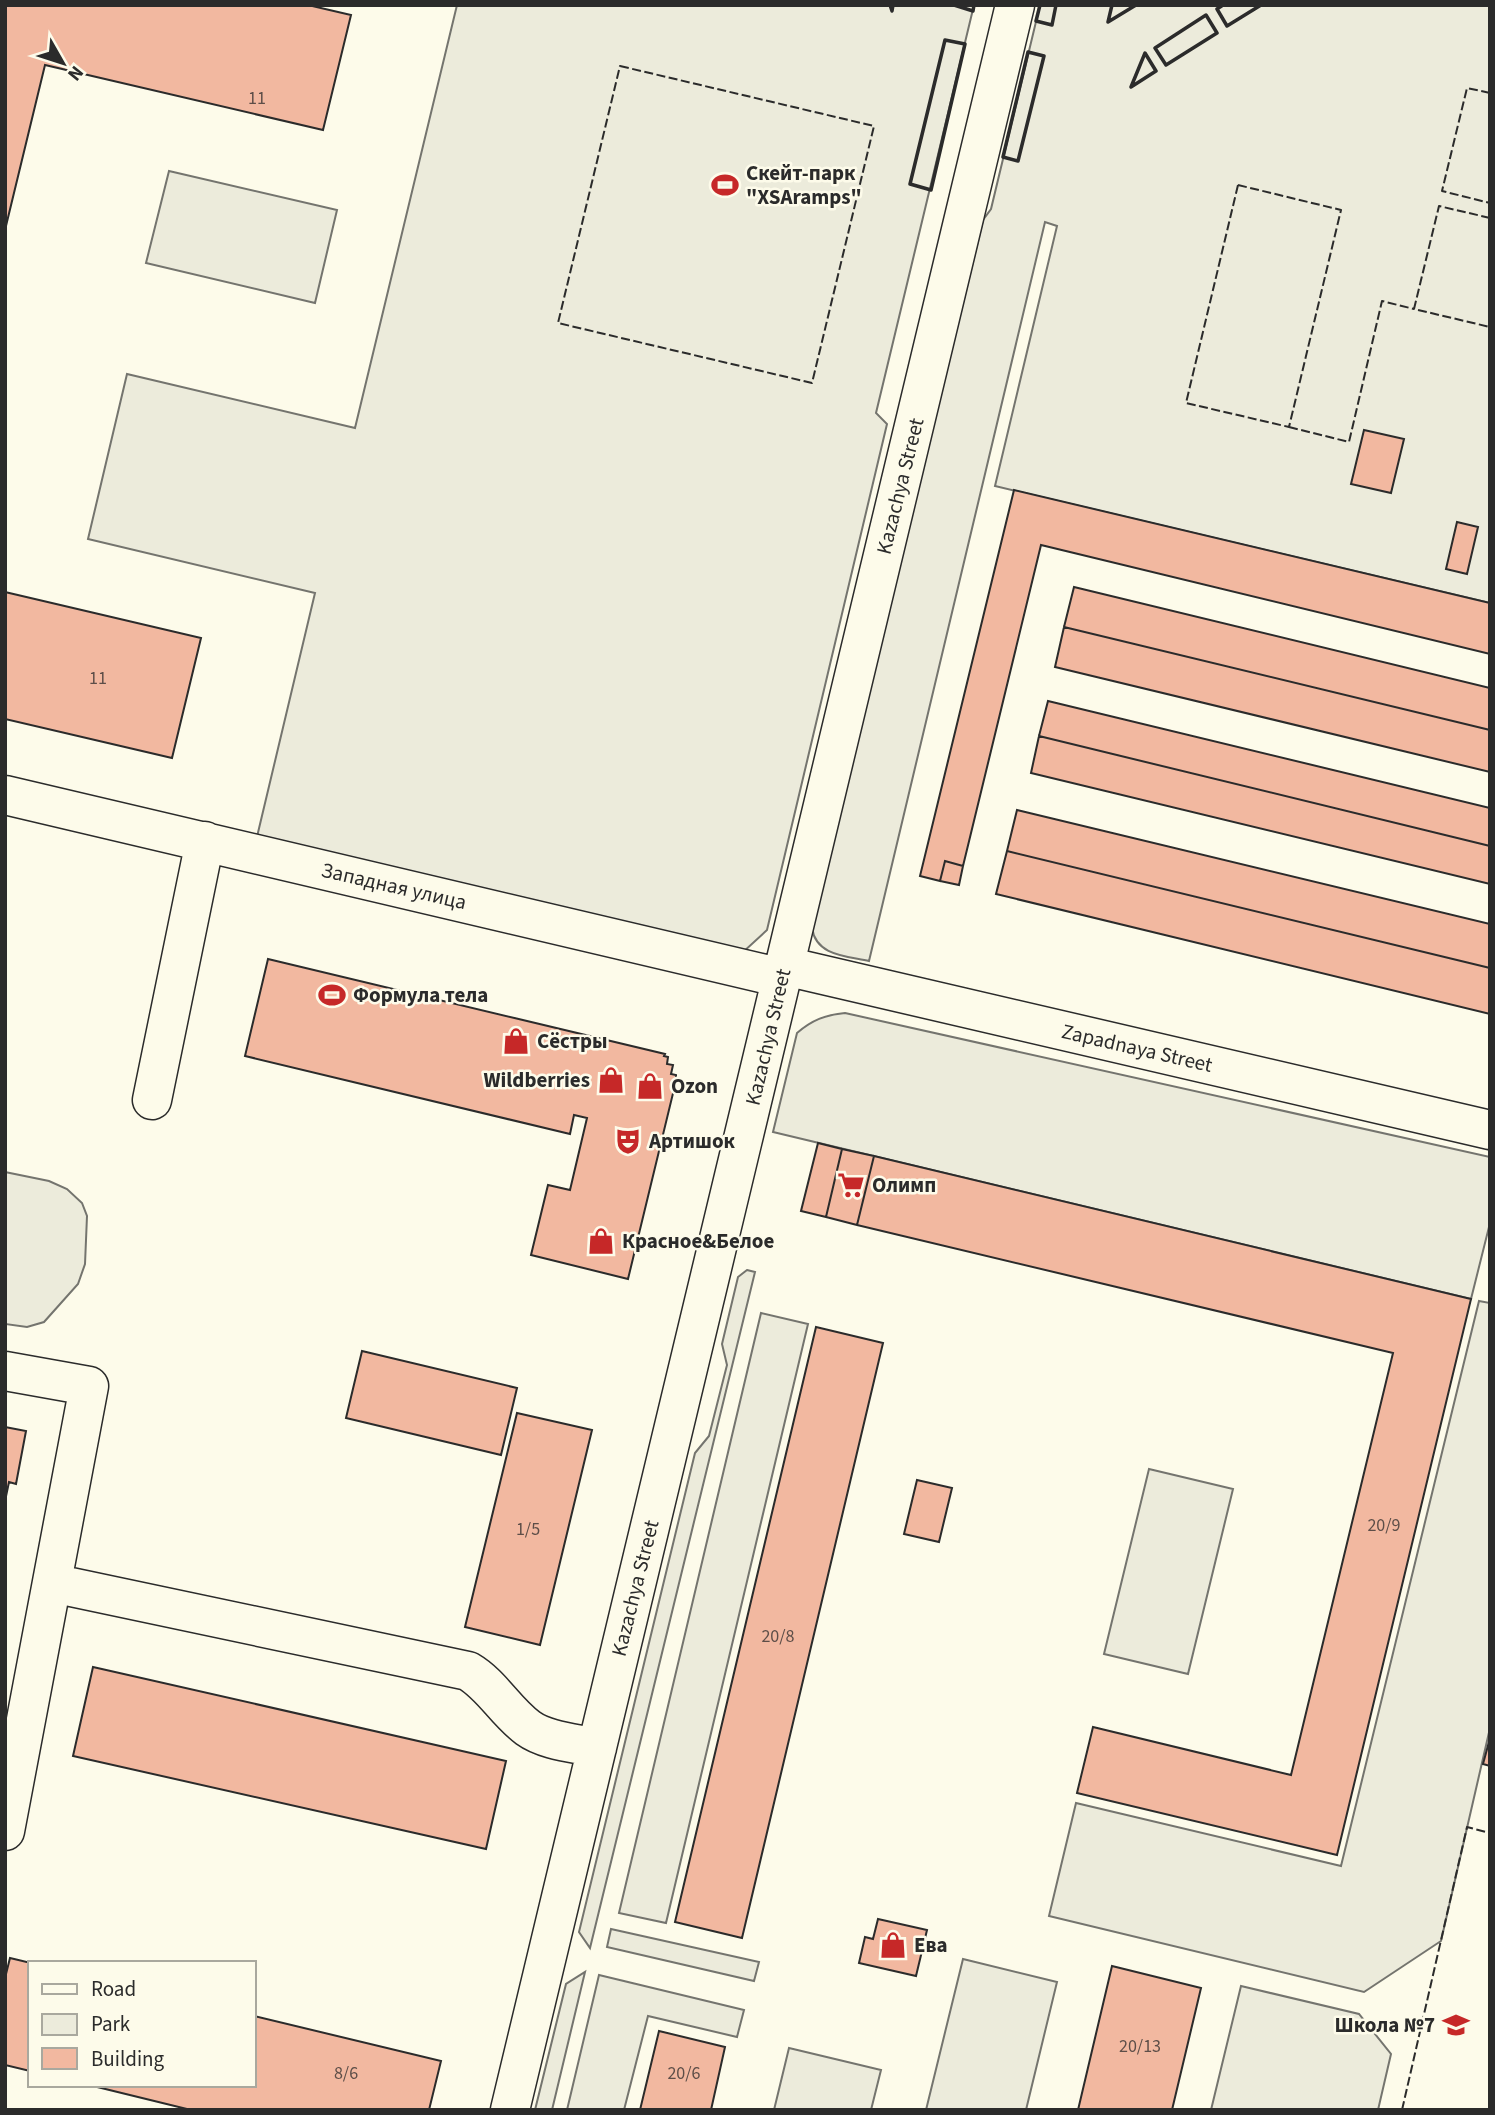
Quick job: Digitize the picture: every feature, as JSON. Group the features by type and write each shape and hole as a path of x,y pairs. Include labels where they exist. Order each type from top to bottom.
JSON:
{"street":[{"name":"Kazachya Street","path":"510,2110 1015,5"},
{"name":"Западная улица","path":"5,795 783,972"},
{"path":"152,1100 205,841"},
{"name":"Zapadnaya Street","path":"783,972 1490,1130"},
{"path":"5,1371 89,1386 5,1831"},
{"path":"52,1583 468,1671 484,1680 530,1730 597,1748"}],"green space":[{"path":"457,5 974,5 876,413 887,424 767,930 741,954 256,841 315,593 88,539 127,374 355,428"},
{"path":"1040,5 1490,5 1490,603 995,486 1057,226 1045,222 869,961 842,956 820,944 812,928 983,220 991,209"},
{"path":"169,171 337,210 315,303 146,263"},
{"path":"845,1013 1490,1157 1490,1223 1471,1299 773,1132 797,1033 819,1019"},
{"path":"5,1172 49,1181 67,1189 82,1203 87,1216 85,1264 78,1284 44,1322 27,1327 5,1324"},
{"path":"747,1270 755,1272 590,1948 579,1932 695,1453 709,1436 727,1365 722,1344 738,1277"},
{"path":"1479,1301 1490,1303 1490,1728 1441,1941 1364,1992 1049,1916 1076,1803 1341,1866"},
{"path":"761,1313 808,1324 666,1923 619,1913"},
{"path":"1149,1469 1233,1489 1188,1674 1104,1654"},
{"path":"611,1929 759,1962 754,1981 607,1947"},
{"path":"963,1959 1057,1982 1026,2110 926,2110"},
{"path":"585,1972 552,2110 535,2110 566,1984"},
{"path":"599,1975 744,2010 737,2037 648,2016 624,2110 567,2110"},
{"path":"1241,1986 1359,2014 1391,2054 1378,2110 1211,2110"},
{"path":"789,2048 881,2070 871,2110 774,2110"}],"building":[{"path":"5,5 308,5 351,15 323,130 45,65 5,230"},
{"path":"1364,430 1404,439 1391,493 1351,484"},
{"path":"1014,490 1490,603 1490,654 1041,545 963,866 945,861 940,881 920,876"},
{"path":"1457,522 1478,527 1467,574 1446,569"},
{"path":"1074,587 1490,688 1490,730 1064,627"},
{"path":"5,592 201,638 172,758 5,719"},
{"path":"1064,627 1490,730 1490,772 1055,667"},
{"path":"1048,701 1490,808 1490,846 1039,736"},
{"path":"1039,736 1490,846 1490,884 1031,773"},
{"path":"1017,810 1490,924 1490,968 1007,851"},
{"path":"1007,851 1490,968 1490,1014 996,894"},
{"path":"945,861 963,866 959,885 940,881"},
{"path":"268,959 665,1054 664,1056 668,1057 667,1064 673,1065 671,1074 676,1075 676,1081 628,1279 531,1255 548,1185 570,1190 587,1118 574,1115 570,1134 245,1056"},
{"path":"818,1143 842,1149 826,1217 801,1211"},
{"path":"842,1149 874,1156 857,1225 826,1217"},
{"path":"874,1156 1471,1299 1337,1855 1077,1793 1093,1727 1291,1775 1393,1353 857,1225"},
{"path":"816,1327 883,1343 742,1938 675,1922"},
{"path":"362,1351 517,1388 501,1455 346,1418"},
{"path":"517,1413 592,1430 540,1645 465,1627"},
{"path":"5,1427 26,1431 16,1484 9,1482 5,1501"},
{"path":"917,1480 952,1488 939,1542 904,1534"},
{"path":"93,1667 506,1761 486,1849 73,1756"},
{"path":"1490,1738 1490,1766 1483,1764"},
{"name":"Ева","path":"878,1919 927,1930 916,1976 859,1963 865,1937 873,1939"},
{"path":"10,1958 28,1962 28,2071 5,2065 5,1978"},
{"path":"1112,1966 1201,1988 1172,2110 1078,2110"},
{"path":"256,2016 441,2061 429,2110 191,2110 97,2087 256,2087"},
{"path":"659,2031 725,2047 711,2110 640,2110"}],"fence":[{"path":"620,66 874,126 812,383 558,323 620,66"},
{"path":"1490,93 1467,88 1442,191 1490,203"},
{"path":"1238,185 1341,210 1289,427 1186,403 1238,185"},
{"path":"1490,218 1439,206 1414,309 1490,327"},
{"path":"1289,427 1349,442 1382,301 1414,309"},
{"path":"1402,2110 1467,1827 1490,1833"}],"wall":[{"path":"890,5 892,11 893,5"},
{"path":"954,5 973,11 974,5"},
{"path":"1040,5 1036,21 1052,25 1056,5"},
{"path":"1112,5 1108,22 1136,5"},
{"path":"1223,5 1217,9 1227,26 1261,5"},
{"path":"1206,15 1217,33 1166,65 1155,48 1206,15"},
{"path":"945,40 965,44 931,190 910,184 945,40"},
{"path":"1028,52 1044,56 1018,161 1003,157 1028,52"},
{"path":"1145,53 1156,71 1131,87 1145,53"}],"place":[{"name":"Скейт-парк \"XSAramps\"","path":"725,185"},
{"name":"Формула тела","path":"332,995"},
{"name":"Сёстры","path":"516,1041"},
{"name":"Wildberries","path":"611,1080"},
{"name":"Ozon","path":"650,1086"},
{"name":"Артишок","path":"628,1141"},
{"name":"Олимп","path":"851,1185"},
{"name":"Красное&Белое","path":"601,1241"},
{"name":"Ева","path":"893,1945"},
{"name":"Школа №7","path":"1456,2025"}]}
